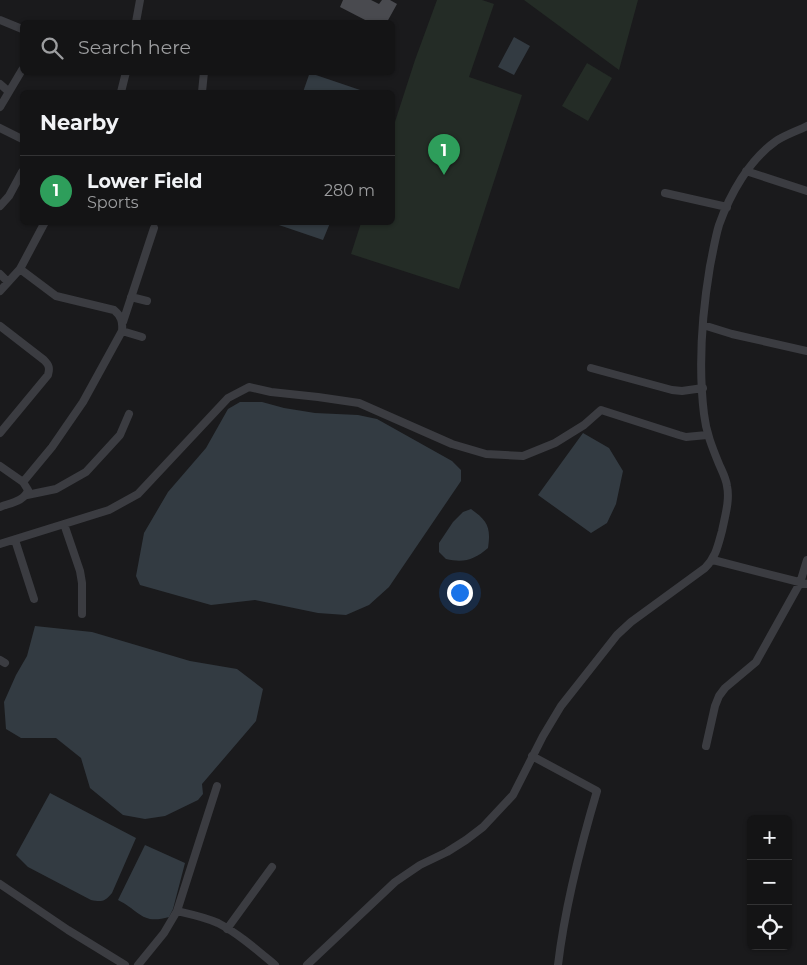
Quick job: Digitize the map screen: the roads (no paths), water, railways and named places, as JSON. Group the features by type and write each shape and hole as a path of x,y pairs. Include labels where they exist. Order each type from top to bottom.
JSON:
{"street":[{"path":"136,20 140,0"},
{"path":"0,20 20,28"},
{"path":"0,107 20,73"},
{"path":"122,90 125,75"},
{"path":"202,90 204,75"},
{"path":"0,84 8,91"},
{"path":"307,965 396,882 420,865 466,840 483,827 513,795 532,756 561,706 617,635 631,622 705,568 713,560 726,511 728,486 707,435 704,411 701,351 708,282 715,242 727,207 746,172 758,157 777,140 807,126"},
{"path":"0,128 20,138"},
{"path":"746,172 807,191"},
{"path":"0,206 20,175"},
{"path":"665,192 727,207"},
{"path":"0,291 20,269 43,225"},
{"path":"23,482 52,447 83,402 122,326 154,228"},
{"path":"20,269 56,296 114,310 119,314 122,326 142,337"},
{"path":"0,274 8,282"},
{"path":"131,297 147,300"},
{"path":"703,325 732,334 807,351"},
{"path":"0,326 44,360 48,364 49,370 48,375 0,433"},
{"path":"591,368 672,390 682,391 703,388"},
{"path":"0,544 109,510 138,494 228,398 249,387 271,392 318,396 360,403 452,444 486,454 523,456 555,442 584,425 601,410 679,436 707,435"},
{"path":"0,507 26,495 56,489 86,472 120,436 129,414"},
{"path":"0,466 23,482 28,490 26,495"},
{"path":"64,524 80,571 82,614"},
{"path":"16,540 34,599"},
{"path":"713,560 803,584"},
{"path":"706,746 719,696 725,688 756,662 803,584 807,560"},
{"path":"532,756 597,791 581,846 562,934 558,965"},
{"path":"138,965 164,933 177,911 216,786"},
{"path":"227,930 272,867"},
{"path":"0,884 68,930 125,965"},
{"path":"177,911 208,919 242,938 275,965"}],"place":[{"name":"Lower Field","path":"444,175"}]}
